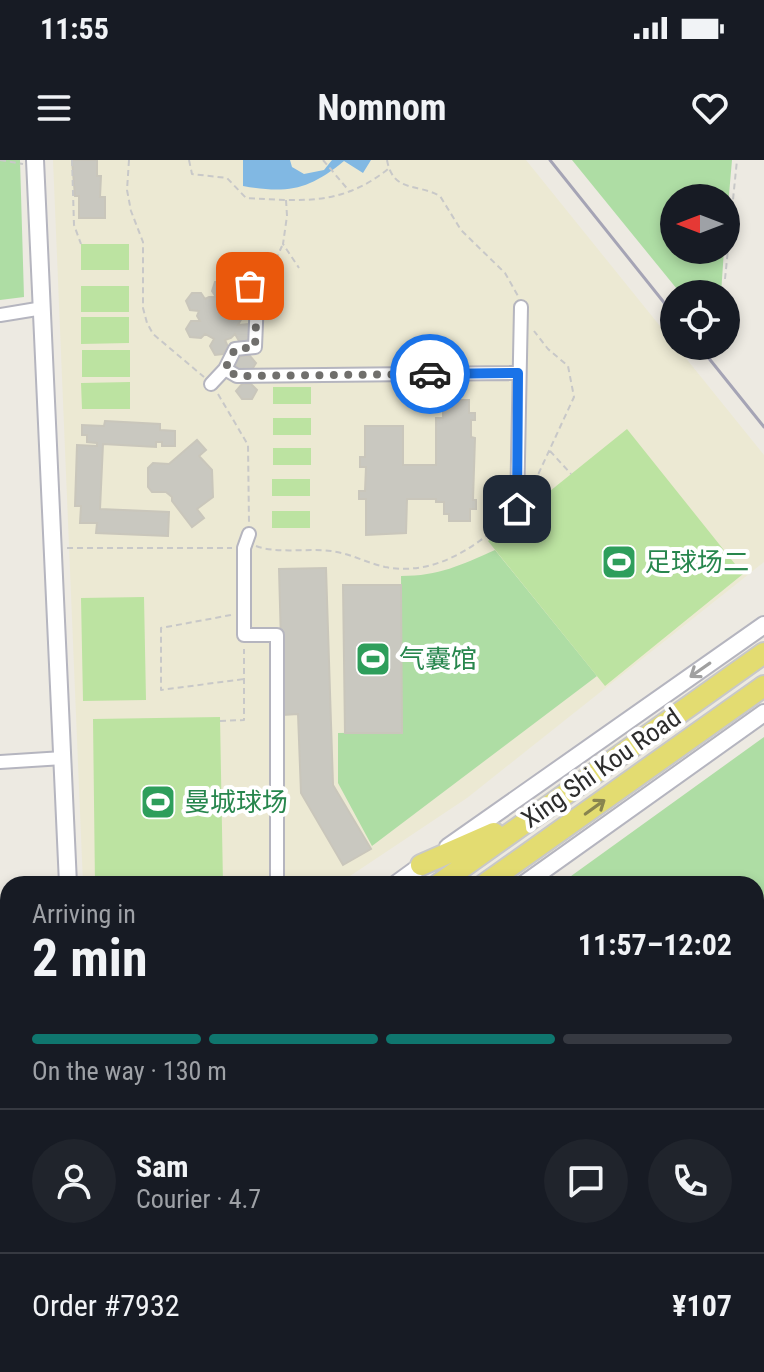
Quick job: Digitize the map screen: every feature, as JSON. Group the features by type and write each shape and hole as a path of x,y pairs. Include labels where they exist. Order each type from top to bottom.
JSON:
{"main road":[{"name":"Xing Shi Kou Road","path":"450,876 764,653"},
{"name":"Xing Shi Kou Road","path":"497,876 764,686"},
{"path":"421,865 531,817"},
{"path":"511,876 563,830"}],"street":[{"path":"35,163 68,876"},
{"path":"211,384 225,369 235,349 255,347 257,299 250,286 231,286"},
{"path":"517,509 521,307"},
{"path":"0,315 43,308"},
{"path":"225,369 237,376 518,373"},
{"path":"249,534 244,548 244,635 277,635 277,876"},
{"path":"407,876 764,625"},
{"path":"535,876 764,713"},
{"path":"0,762 63,758"},
{"path":"764,1183 764,1283"}],"path":[{"path":"0,160 35,163"},
{"path":"72,160 74,225 81,244"},
{"path":"129,160 127,190 143,242 143,308 147,323 153,334 187,360 211,384 240,428 248,445 249,534 252,544 261,548 329,550 384,566 407,569 425,568 480,542 529,494 574,397 568,366 548,349 533,329"},
{"path":"189,160 192,174 227,178 246,198 286,200 351,193 389,168"},
{"path":"323,160 351,193"},
{"path":"387,160 399,184 440,196 461,230 512,282 521,307"},
{"path":"725,279 737,160"},
{"path":"257,299 283,244 286,200"},
{"path":"283,244 299,268"},
{"path":"549,450 571,474"},
{"path":"529,494 537,502"},
{"path":"53,548 244,548"},
{"path":"244,612 161,628 161,690 244,679"},
{"path":"220,721 244,720 244,635"}],"shaded area":[{"path":"53,160 526,160 660,326 660,360 687,360 764,455 764,562 467,798 350,876 83,876"}],"green space":[{"path":"0,160 20,160 24,297 0,300"},
{"path":"572,160 732,160 730,184 660,184 660,264 723,264 722,280 670,280"},
{"path":"81,244 129,244 129,270 81,270"},
{"path":"81,286 129,286 129,312 81,312"},
{"path":"81,317 129,317 129,343 81,344"},
{"path":"82,350 130,350 130,377 82,377"},
{"path":"130,382 130,409 82,409 81,383"},
{"path":"273,387 311,387 311,404 273,404"},
{"path":"273,418 311,418 311,435 273,435"},
{"name":"足球场二","path":"627,429 743,574 605,686 488,541"},
{"path":"273,448 311,448 311,465 273,465"},
{"path":"272,479 310,479 310,496 272,496"},
{"path":"272,511 310,511 310,528 272,528"},
{"path":"495,550 597,676 372,846 338,783 338,733 402,732 401,576 438,572"},
{"path":"144,597 146,700 83,701 81,598"},
{"name":"曼城球场","path":"220,717 223,876 95,876 93,719"},
{"path":"764,737 764,876 571,876"}],"water":[{"path":"243,160 290,160 292,167 304,174 324,170 332,160 371,160 363,173 344,161 308,184 272,190 243,186"}],"building":[{"path":"72,160 97,160 97,176 101,176 100,197 105,197 105,218 79,218 79,196 75,196"},
{"path":"215,282 224,282 229,290 227,297 235,302 240,296 250,296 255,304 251,313 240,313 242,318 238,325 249,324 254,332 249,341 239,341 235,334 225,340 228,347 223,354 215,355 210,346 214,339 205,334 201,338 190,337 186,329 191,321 200,321 197,316 199,311 190,310 186,301 192,293 201,293 205,299 216,297 212,291"},
{"path":"241,356 250,356 256,363 251,371 241,372 235,364"},
{"path":"242,384 251,384 257,390 252,399 242,399 236,391"},
{"path":"450,400 469,400 469,413 475,413 475,420 471,420 471,437 475,438 473,500 476,500 476,509 470,509 470,521 449,521 449,514 444,514 444,502 436,502 436,499 407,499 406,533 366,535 366,499 359,499 359,491 365,491 366,467 360,467 360,457 365,457 365,426 403,426 403,465 436,465 436,418 443,418 443,405 450,405"},
{"path":"105,421 160,424 160,430 175,431 175,446 162,446 162,442 156,442 156,447 103,444 100,509 169,512 168,536 96,533 97,523 80,523 81,506 75,506 77,445 97,446 97,443 87,442 87,435 82,435 82,425 104,426"},
{"path":"197,440 206,450 199,456 212,470 213,497 197,509 204,518 192,527 172,497 166,492 152,492 148,487 148,468 153,463 169,464"},
{"path":"326,568 333,785 371,849 343,865 301,793 298,714 283,715 279,569"},
{"name":"气囊馆","path":"343,585 401,585 402,733 345,733"}],"railway":[{"path":"550,160 660,298"},
{"path":"710,360 764,427"}],"way so far":[{"path":"250,286 257,299 255,347 235,349 225,369 237,376 430,374"}],"place":[{"name":"足球场二","path":"619,562"},
{"name":"气囊馆","path":"373,659"},
{"name":"曼城球场","path":"158,802"}],"route":[{"path":"430,374 518,373 517,509"}]}
